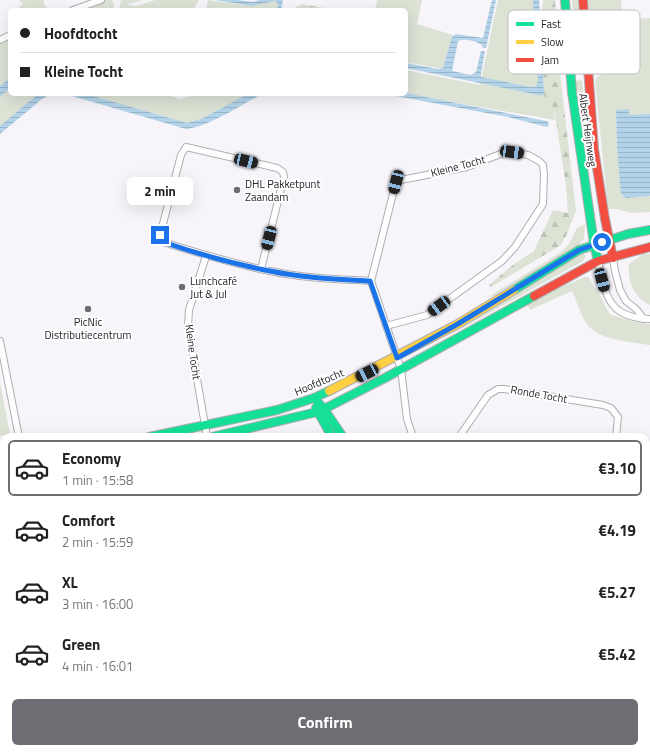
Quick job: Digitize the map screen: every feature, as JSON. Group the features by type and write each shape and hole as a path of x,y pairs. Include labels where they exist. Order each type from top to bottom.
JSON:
{"main road":[{"name":"Albert Heijnweg","path":"564,0 565,10"},
{"name":"Albert Heijnweg","path":"583,0 584,10"},
{"name":"Albert Heijnweg","path":"569,74 575,124 598,261"},
{"name":"Albert Heijnweg","path":"588,74 594,149 613,258"},
{"name":"Hoofdtocht","path":"169,433 277,410 314,398 397,358 456,325 579,250 610,239 650,230"},
{"path":"228,433 321,410 401,369 598,261 650,247"},
{"path":"314,398 321,410 330,433"},
{"path":"321,410 340,433"}],"street":[{"path":"78,8 100,0"},
{"path":"261,269 284,177 283,172 277,168 186,146 181,155 160,240 206,256 261,269 270,271 332,279 370,281 401,369 407,419 411,433"},
{"name":"Kleine Tocht","path":"370,281 396,182 467,167 503,153 512,152 528,154 543,165 543,204 515,247 502,261 427,315 386,326"},
{"name":"Kleine Tocht","path":"206,256 189,310 188,326 206,433"},
{"path":"613,258 620,290 626,301 647,319"},
{"path":"598,261 604,289 609,300 625,316 647,319"},
{"path":"0,341 18,433"},
{"name":"Ronde Tocht","path":"462,433 488,395 498,389 603,405 611,408 618,417 616,433"}],"green space":[{"path":"19,0 44,0 43,3 47,8 18,8 23,4"},
{"path":"104,0 112,0 114,5 113,8 85,8"},
{"path":"121,0 142,0 126,5 137,6 155,0 199,0 194,8 119,8"},
{"path":"208,0 252,6 275,1 278,4 277,8 206,8"},
{"path":"377,0 422,0 417,24 453,35 443,69 408,62 408,8 375,8"},
{"path":"498,0 539,0 540,10 508,10 508,74 543,74 544,95 554,107 555,120 408,94 408,70 480,85"},
{"path":"543,0 555,0 556,10 542,10"},
{"path":"572,0 580,0 581,10 573,10"},
{"path":"588,0 621,0 622,10 589,10"},
{"path":"302,4 325,8 296,8"},
{"path":"640,18 650,18 650,114 629,115 616,110 617,147 641,197 650,196 650,212 631,213 617,209 608,209 595,81 598,77 606,74 640,74"},
{"path":"8,40 8,96 43,96 0,131 0,43"},
{"path":"543,74 560,74 573,185 566,186 554,108 544,95"},
{"path":"582,80 590,155 586,156 577,111 575,81"},
{"path":"79,96 171,96 181,99 191,96 249,96 190,127"},
{"path":"573,185 576,211 568,213 566,186"},
{"path":"553,210 568,213 576,211 561,245 491,287 489,285 514,264 534,251"},
{"path":"585,224 584,239 576,248 509,289 491,297 490,296 561,252 569,244 577,228"},
{"path":"583,254 586,256 583,261 459,330 459,328 478,314 577,256"},
{"path":"643,254 650,254 650,305 644,302 636,293 629,277 629,264"},
{"path":"588,277 609,313 635,322 650,324 650,345 606,337 591,329 584,319 572,291 530,310 527,305 556,289"},
{"path":"0,382 10,433 0,433"}],"water":[{"path":"215,0 238,0 252,2 260,0 283,0 281,8 277,8 278,4 275,1 252,6"},
{"path":"492,0 496,0 486,48 470,40 458,41 452,71 471,75 476,72 481,51 485,51 481,77 536,87 538,74 543,74 544,95 408,68 408,63 438,69 443,68 452,37 456,34 483,38"},
{"path":"533,0 539,0 540,10 534,10"},
{"path":"8,80 8,90 0,97 0,86"},
{"path":"408,93 546,121 549,124 547,127 508,117 396,96 408,96"},
{"path":"36,96 47,96 0,134 0,126"},
{"path":"72,96 93,96 187,123 201,119 244,96 258,96 214,120 186,129"},
{"path":"629,109 629,115 650,114 650,196 626,198 621,194 617,147 616,110"}],"traffic: fast":[{"path":"565,0 566,10"},
{"path":"571,74 594,244 598,261"},
{"path":"514,290 579,250 628,234 650,230"},
{"path":"229,433 324,409 385,378 534,296"},
{"path":"168,433 277,410 314,398 329,391"},
{"path":"314,398 324,409 340,433"},
{"path":"316,408 330,433"}],"traffic: slow":[{"path":"329,391 456,325 514,290"}],"traffic: jam":[{"path":"583,0 584,10"},
{"path":"588,74 594,149 613,258"},
{"path":"534,296 598,261 650,247"}],"place":[{"name":"DHL Pakketpunt Zaandam","path":"237,190"},
{"name":"Lunchcafé Jut & Jul","path":"182,287"},
{"name":"PicNic Distributiecentrum","path":"88,309"}],"route":[{"path":"160,235 160,240 163,242 206,256 270,271 332,279 370,281 397,358 456,325 579,250 602,242"}]}
